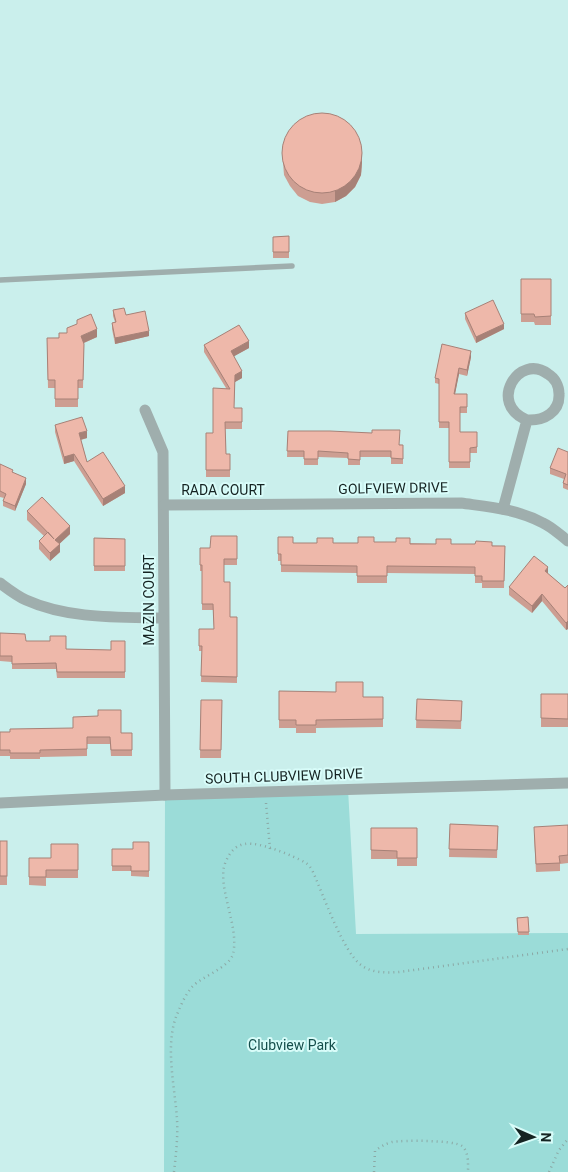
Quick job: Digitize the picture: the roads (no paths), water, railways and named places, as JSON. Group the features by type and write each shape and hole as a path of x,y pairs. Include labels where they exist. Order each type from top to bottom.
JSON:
{"street":[{"path":"530,369 539,369 547,372 557,384 558,400 550,414 543,418 527,420 513,410 509,402 510,384 522,372 530,369"},
{"name":"MAZIN COURT","path":"145,410 163,452 165,794"},
{"path":"503,509 527,420"},
{"name":"GOLFVIEW DRIVE","path":"282,504 461,502 527,515 545,524 568,541"},
{"name":"RADA COURT","path":"164,505 282,504"},
{"path":"0,583 26,600 55,609 105,617 163,618"},
{"name":"SOUTH CLUBVIEW DRIVE","path":"0,803 165,794 568,783"}],"lane":[{"path":"0,280 292,266"}],"park label":[{"name":"Clubview Park","path":"292,1045"}]}
